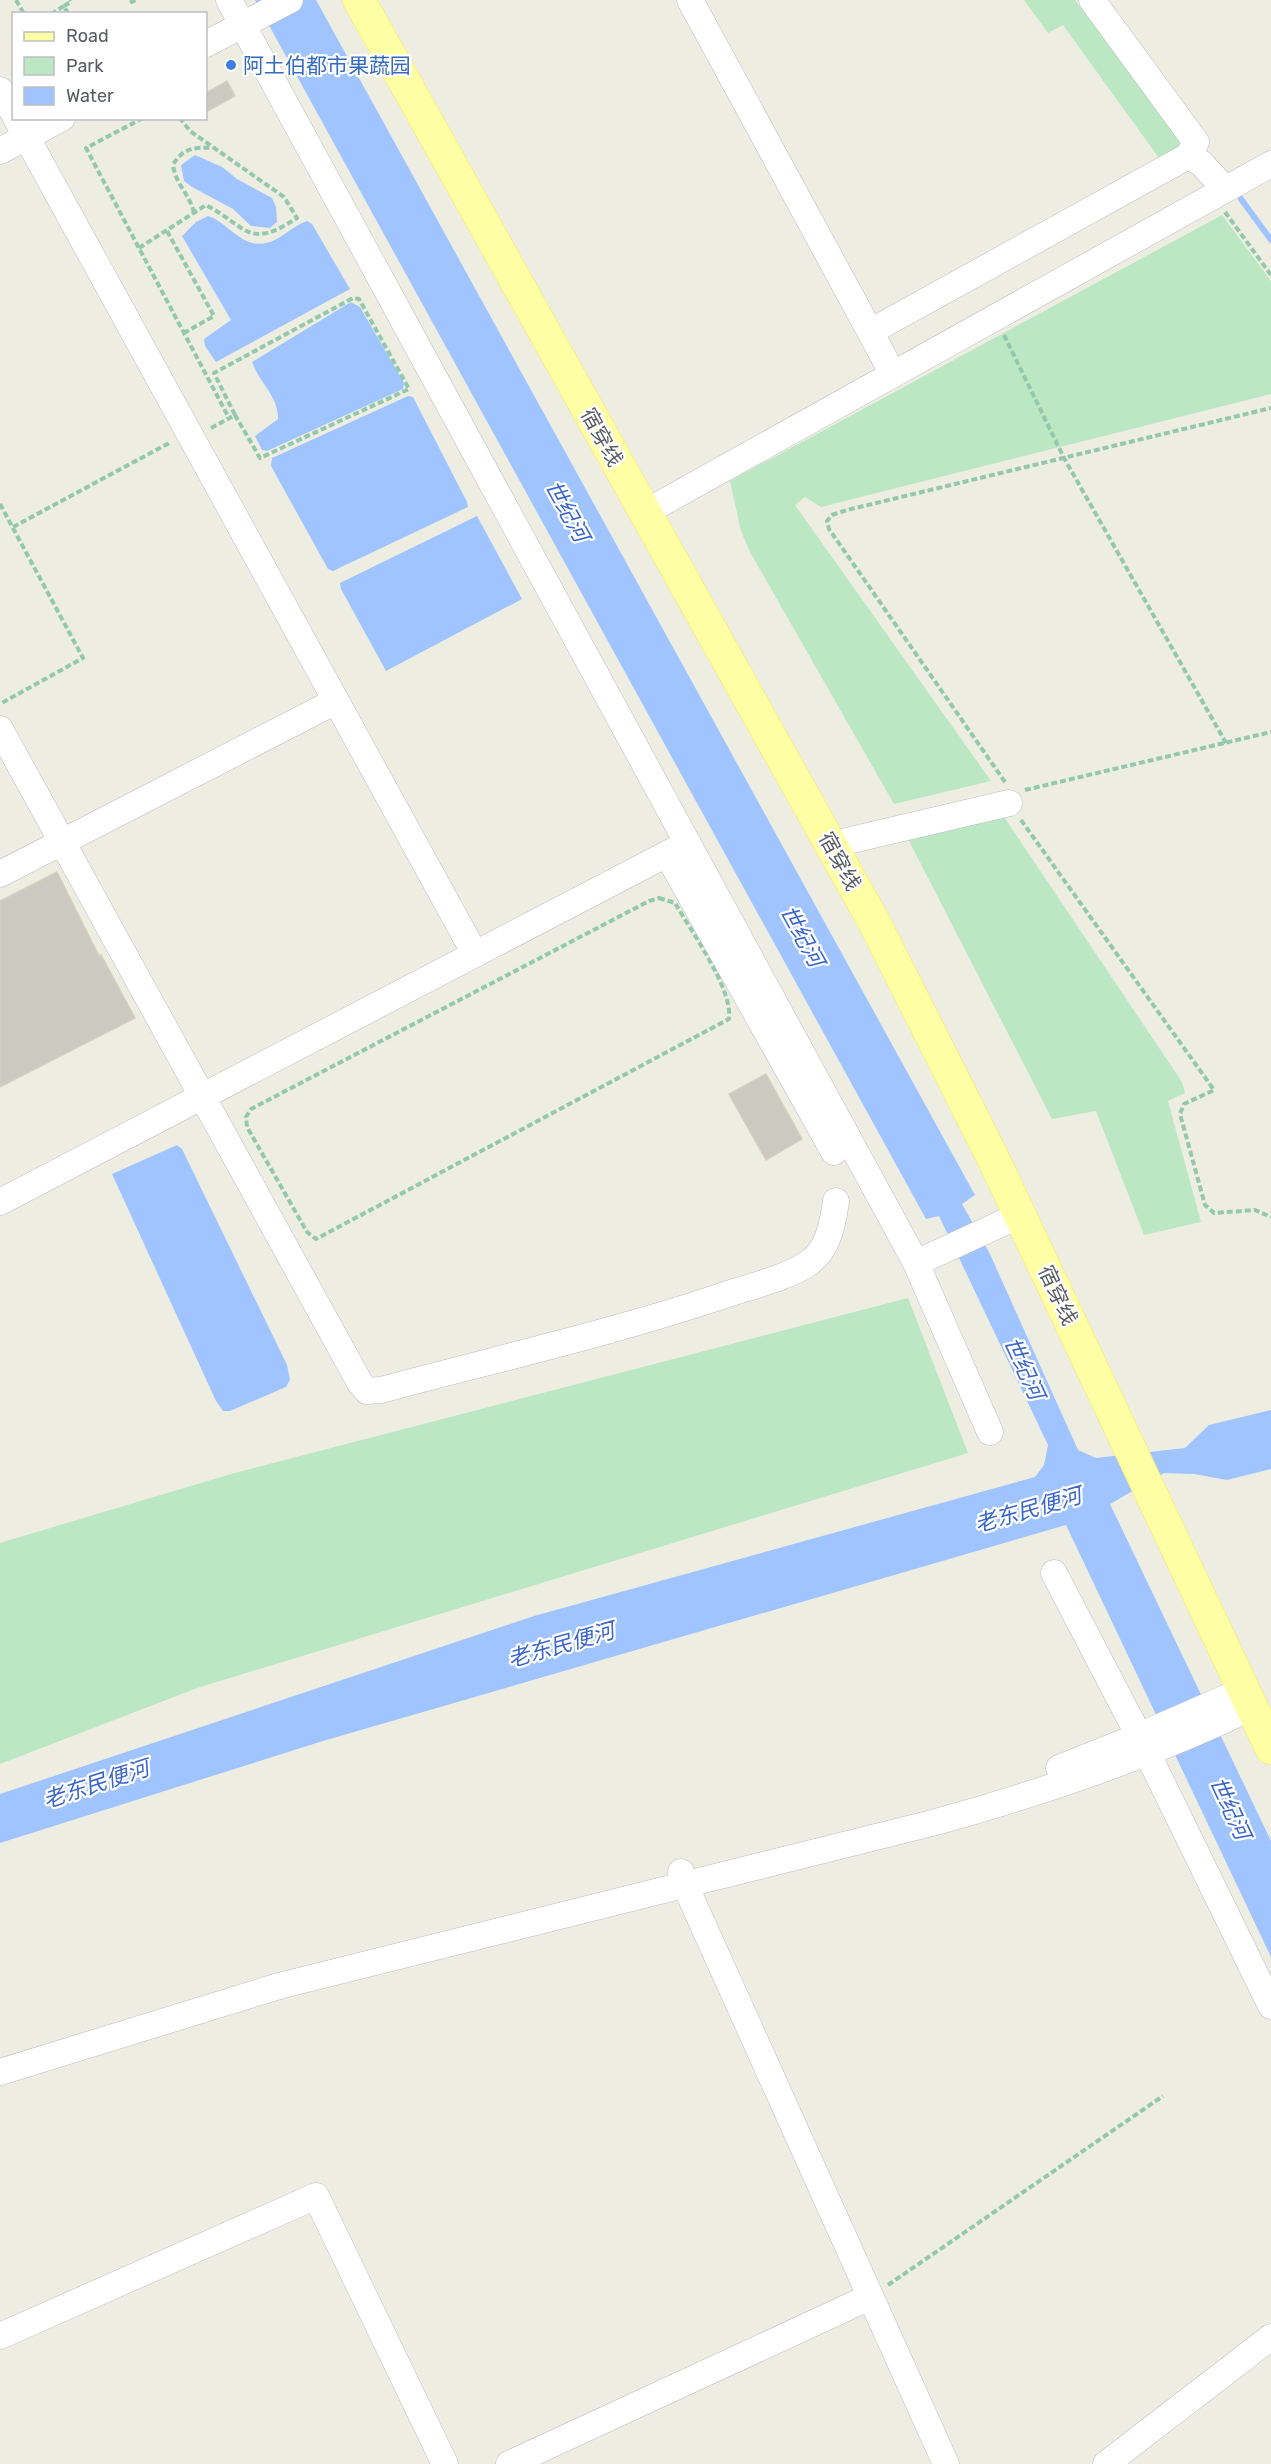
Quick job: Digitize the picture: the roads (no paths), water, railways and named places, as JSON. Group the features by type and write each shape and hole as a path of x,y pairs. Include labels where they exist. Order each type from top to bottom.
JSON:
{"main road":[{"name":"宿穿线","path":"359,0 874,922 1009,1220 1236,1704 1271,1748"}],"street":[{"path":"229,0 248,22 677,849 925,1259 990,1432"},
{"path":"207,43 290,0"},
{"path":"690,0 893,374"},
{"path":"870,332 1188,156 1196,142 1092,0"},
{"path":"0,90 12,111"},
{"path":"0,151 21,128 54,120"},
{"path":"21,128 475,954"},
{"path":"1188,156 1201,163 1219,193"},
{"path":"644,513 1271,164"},
{"path":"0,874 336,701"},
{"path":"0,729 360,1383 367,1391 381,1390 671,1313 783,1275 810,1262 822,1247 832,1228 836,1201"},
{"path":"830,845 1009,798"},
{"path":"0,1203 677,849"},
{"path":"677,849 731,985 834,1152"},
{"path":"925,1259 1009,1220"},
{"path":"1054,1573 1149,1742 1271,2006"},
{"path":"0,2072 279,1986 683,1879 1021,1783 1149,1742 1236,1704"},
{"path":"0,2058 414,1934 683,1879"},
{"path":"683,1879 946,2464"},
{"path":"0,2336 316,2196 445,2464"},
{"path":"509,2464 870,2297"},
{"path":"1106,2464 1271,2337"}],"water":[{"path":"255,0 316,0 975,1195 962,1204 989,1252 1078,1450 1096,1458 1185,1448 1209,1425 1271,1410 1271,1469 1227,1480 1194,1474 1164,1473 1110,1504 1271,1841 1271,1957 1066,1525 323,1741 0,1843 0,1794 534,1616 1035,1477 1044,1465 1048,1445 939,1216 926,1219"},
{"path":"195,155 222,167 237,179 272,198 276,207 277,222 270,228 251,226 233,209 184,181 181,165"},
{"path":"208,216 242,239 257,244 282,236 307,221 312,224 350,289 216,362 205,346 204,339 231,320 182,236 196,222"},
{"path":"351,302 360,307 404,383 403,389 267,451 262,450 255,436 278,419 272,397 252,362"},
{"path":"408,396 413,397 468,507 333,571 328,569 271,466 272,458"},
{"path":"477,516 522,599 386,671 341,589 340,583"},
{"path":"177,1145 182,1149 287,1365 290,1380 286,1387 230,1411 223,1411 216,1401 112,1174"}],"waterway":[{"path":"1241,199 1271,240"}],"place":[{"name":"阿土伯都市果蔬园","path":"231,65"}],"water label":[{"name":"世纪河","path":"567,511"},
{"name":"世纪河","path":"802,936"},
{"name":"世纪河","path":"1024,1368"},
{"name":"老东民便河","path":"1028,1510"},
{"name":"老东民便河","path":"561,1645"},
{"name":"老东民便河","path":"96,1784"},
{"name":"世纪河","path":"1230,1808"}]}
